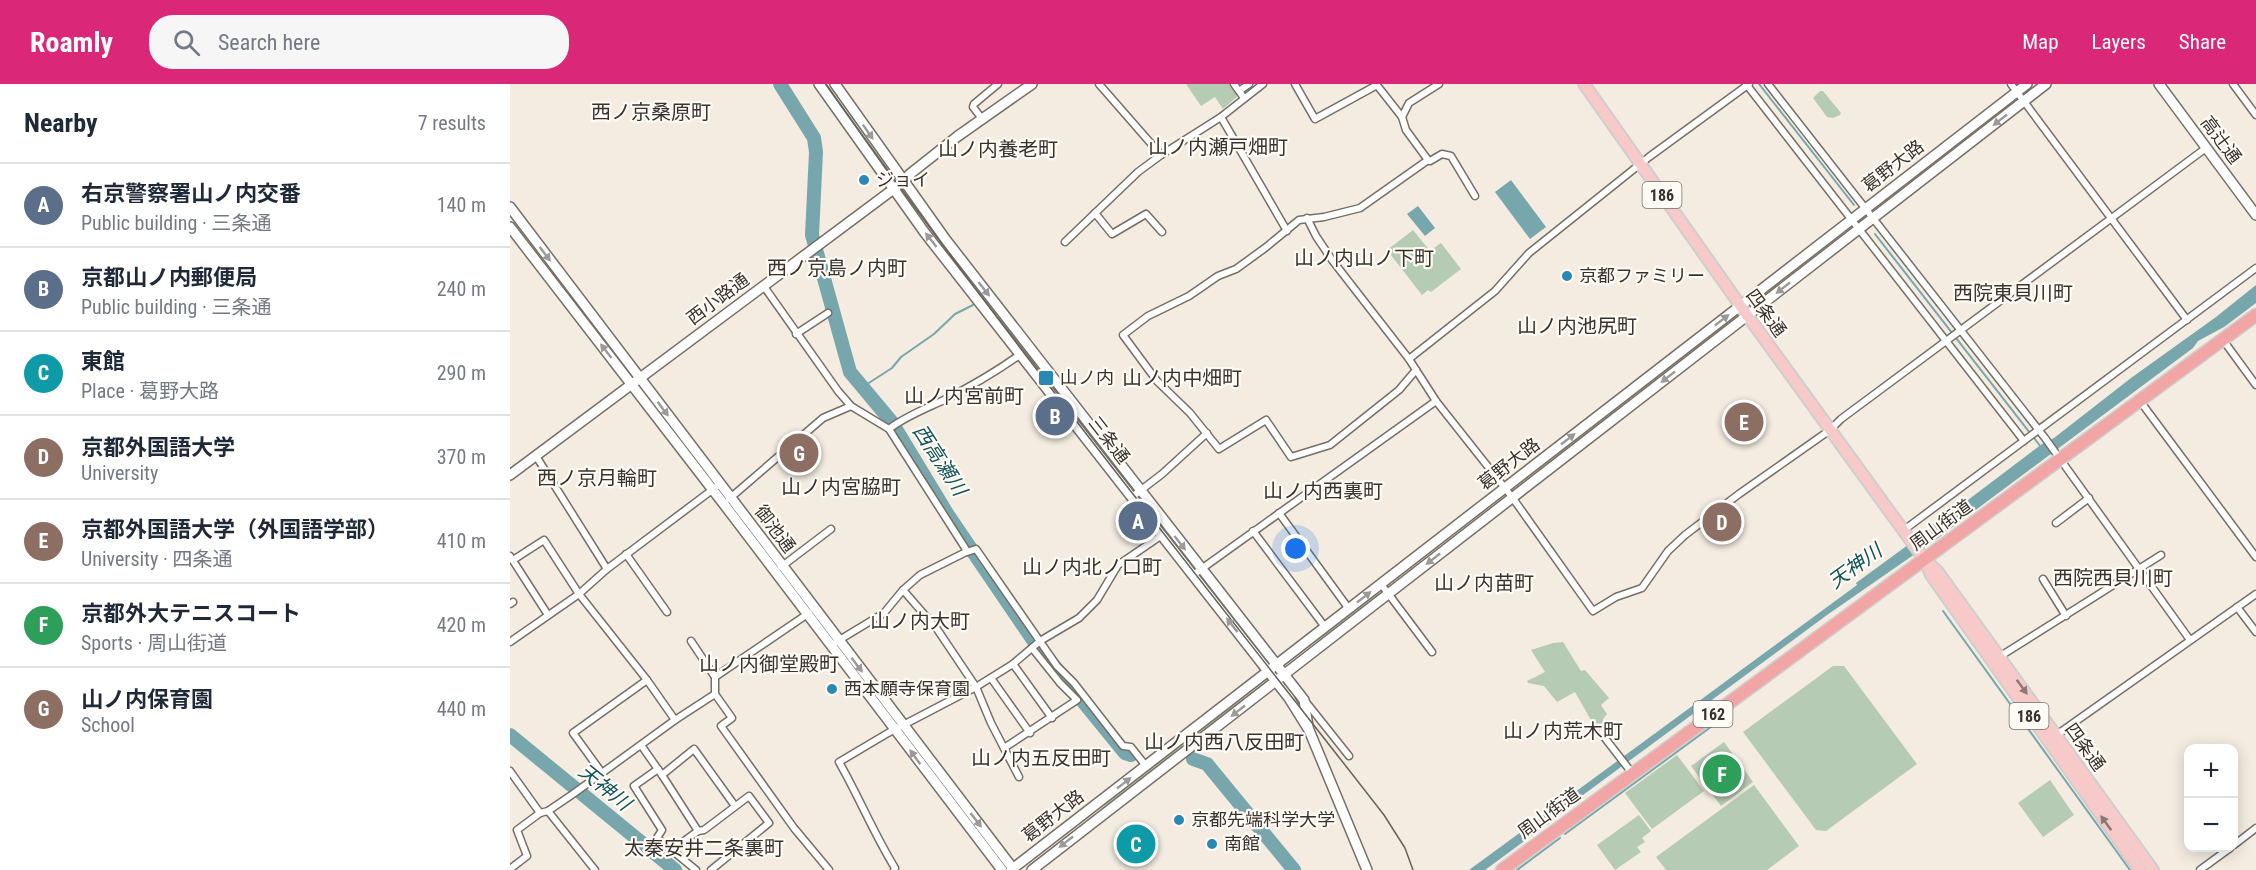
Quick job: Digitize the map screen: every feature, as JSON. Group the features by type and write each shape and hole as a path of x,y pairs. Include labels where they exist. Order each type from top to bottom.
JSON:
{"highway":[{"name":"周山街道","path":"1502,870 1630,772 1922,556 2256,315"}],"main road":[{"name":"四条通","path":"1584,84 1830,430 1904,530 1922,556 1931,576 2153,870"},
{"name":"四条通","path":"2052,738 2140,870"}],"street":[{"name":"三条通","path":"819,84 925,233 1136,494 1162,536 1196,572"},
{"name":"三条通","path":"835,84 903,182 1136,494 1280,678 1304,700 1309,730"},
{"path":"983,120 973,107 974,104 998,84"},
{"name":"西小路通","path":"510,476 894,189 958,136 1032,84"},
{"path":"1099,84 1161,155"},
{"path":"1234,84 1241,94"},
{"path":"1065,242 1128,181 1161,155 1221,117 1249,84"},
{"path":"1241,94 1263,84"},
{"path":"1295,84 1316,119 1376,84 1401,117 1406,130 1428,160"},
{"path":"1401,117 1409,103 1439,84"},
{"path":"1768,84 1946,341 2025,440"},
{"name":"葛野大路","path":"1032,870 1512,497 1744,310 1804,257 1965,132 2014,88 2027,84"},
{"name":"葛野大路","path":"1013,869 1472,513 1744,310 1811,266 2046,84"},
{"name":"高辻通","path":"2159,84 2254,209"},
{"path":"2233,84 2256,115"},
{"path":"1409,359 1495,291 1529,253 1748,85 1961,330 2037,431 2046,438 2190,640"},
{"path":"2014,88 2187,320"},
{"path":"1221,117 1287,231"},
{"path":"1965,132 1972,141"},
{"path":"1307,218 1323,248 1409,359 1436,401 1512,497 1593,611 1616,597 1642,588 1668,551 1685,535 1830,430 1841,419 2206,148"},
{"path":"1416,370 1399,390 1330,445 1291,457 1266,420 1219,449 1190,413 1157,381 1122,335 1148,316 1189,296 1218,276 1236,269 1299,220 1324,217 1360,208 1428,160 1442,154 1451,156 1475,196"},
{"path":"1922,166 1929,175"},
{"name":"御池通","path":"510,207 636,382 778,569 899,727 1013,869"},
{"path":"1095,213 1112,234 1146,214 1162,232"},
{"name":"御池通","path":"510,227 636,382"},
{"path":"1804,257 1811,266"},
{"path":"1904,530 2256,268"},
{"path":"763,285 831,383 851,406 892,427 970,551"},
{"path":"796,334 828,313"},
{"path":"2223,340 2256,385"},
{"path":"892,427 1003,367 1021,354"},
{"path":"2140,400 2256,557"},
{"path":"1196,572 1436,401"},
{"path":"727,500 823,418 851,406"},
{"path":"1136,494 1207,433"},
{"path":"536,456 607,569"},
{"path":"510,642 579,594 607,569 716,487"},
{"path":"2056,523 2089,498"},
{"path":"1279,513 1348,609"},
{"path":"1472,513 1479,523"},
{"path":"778,569 831,529"},
{"path":"1253,531 1325,627"},
{"path":"894,870 859,796 839,762 991,678 1040,641 1079,618 1097,600 1118,565 1162,536"},
{"path":"548,615 511,558 544,540 579,594 647,680 675,720"},
{"path":"835,643 884,613 903,590 920,575 976,549 1056,666 1074,683 1124,746 1131,747 1146,766"},
{"path":"626,555 667,612"},
{"path":"1995,659 2161,555"},
{"path":"2043,579 2066,616"},
{"path":"1381,584 1432,652"},
{"path":"903,590 937,629 976,687 1019,777"},
{"path":"2052,738 2256,594"},
{"path":"2237,608 2256,632"},
{"path":"715,677 811,612"},
{"path":"691,641 715,677 715,694 732,718 721,726 826,869"},
{"path":"1005,748 1077,700 1055,678 1032,648"},
{"path":"1013,663 1052,718"},
{"path":"991,678 1030,733"},
{"name":"三条通","path":"1280,678 1309,730 1368,870"},
{"path":"602,773 573,733 647,680"},
{"path":"510,870 528,856 517,830 540,813 548,811 573,794 715,694"},
{"path":"1304,700 1349,756"},
{"name":"御池通","path":"899,727 1002,870"},
{"path":"1601,733 1630,772"},
{"path":"641,745 698,831"},
{"path":"696,870 657,838 662,830 634,786 694,750 735,806"},
{"path":"510,771 540,813"},
{"path":"672,850 698,831 704,830 749,796 769,823 711,870"},
{"path":"548,811 595,870"},
{"path":"2238,842 2256,828"},
{"path":"2200,870 2224,852"}],"green space":[{"path":"1186,84 1231,84 1238,96 1223,109 1215,97 1201,106"},
{"path":"1823,91 1841,113 1840,115 1833,118 1827,117 1813,98"},
{"path":"1413,230 1430,251 1441,243 1461,269 1431,292 1428,290 1422,295 1387,250"},
{"path":"1674,369 1524,480 1633,397"},
{"path":"1378,593 1346,622 1293,657"},
{"path":"1563,642 1581,671 1585,670 1609,698 1601,705 1607,714 1603,723 1596,729 1575,692 1557,702 1544,686 1527,681 1545,672 1531,650"},
{"path":"1833,666 1844,666 1917,764 1826,831 1816,830 1743,732"},
{"path":"1261,686 1112,801 1085,818 1195,732"},
{"path":"1724,742 1753,782 1721,806 1691,766"},
{"path":"1677,755 1704,791 1652,829 1625,793"},
{"path":"2050,780 2074,815 2043,837 2018,803"},
{"path":"1754,785 1799,846 1767,870 1666,870 1656,857"},
{"path":"1639,815 1651,831 1642,838 1645,842 1637,847 1641,852 1615,870 1597,845"}],"water":[{"path":"1511,180 1546,227 1530,239 1495,192"},
{"path":"1418,206 1435,228 1425,236 1407,214"},
{"path":"2256,285 2256,303 2224,327 2198,341 2193,348 1938,538 1827,615 1564,809 1547,825 1545,823 1539,830 1485,870 1469,870 1857,585 1856,583 1927,531 1930,528 1928,525 1943,522 1968,500"}],"waterway":[{"name":"西高瀬川","path":"780,84 814,138 816,152 812,235 850,372 891,421 948,515 1033,640 1125,753 1131,755"},
{"path":"1759,84 1854,205"},
{"path":"1875,234 2041,447"},
{"path":"861,388 892,368 901,357 934,334 955,314 973,305"},
{"path":"1943,611 2130,870"},
{"path":"1565,834 1723,718"},
{"name":"天神川","path":"510,735 675,870"},
{"name":"西高瀬川","path":"1193,759 1207,764 1294,870"},
{"path":"1517,870 1560,838"}],"tram line":[{"path":"826,84 893,178 1031,362 1384,815 1405,848 1413,870"}],"place":[{"name":"ジョイ","path":"864,180"},
{"name":"京都ファミリー","path":"1567,276"},
{"name":"山ノ内","path":"1046,378"},
{"name":"京都山ノ内郵便局","path":"1055,416"},
{"name":"京都外国語大学（外国語学部）","path":"1744,422"},
{"name":"山ノ内保育園","path":"799,453"},
{"name":"右京警察署山ノ内交番","path":"1138,521"},
{"name":"京都外国語大学","path":"1722,522"},
{"name":"西本願寺保育園","path":"832,689"},
{"name":"京都外大テニスコート","path":"1722,774"},
{"name":"京都先端科学大学","path":"1179,820"},
{"name":"東館","path":"1136,844"},
{"name":"南館","path":"1212,844"}],"district":[{"name":"西ノ京桑原町","path":"651,112"},
{"name":"山ノ内瀬戸畑町","path":"1218,147"},
{"name":"山ノ内養老町","path":"998,149"},
{"name":"山ノ内山ノ下町","path":"1364,258"},
{"name":"西ノ京島ノ内町","path":"837,268"},
{"name":"西院東貝川町","path":"2013,293"},
{"name":"山ノ内池尻町","path":"1577,326"},
{"name":"山ノ内中畑町","path":"1182,378"},
{"name":"山ノ内宮前町","path":"964,396"},
{"name":"西ノ京月輪町","path":"597,478"},
{"name":"山ノ内宮脇町","path":"841,487"},
{"name":"山ノ内西裏町","path":"1323,491"},
{"name":"山ノ内北ノ口町","path":"1092,567"},
{"name":"西院西貝川町","path":"2113,578"},
{"name":"山ノ内苗町","path":"1484,583"},
{"name":"山ノ内大町","path":"920,621"},
{"name":"山ノ内御堂殿町","path":"769,664"},
{"name":"山ノ内荒木町","path":"1563,731"},
{"name":"山ノ内西八反田町","path":"1224,742"},
{"name":"山ノ内五反田町","path":"1041,758"},
{"name":"太秦安井二条裏町","path":"704,848"}]}
